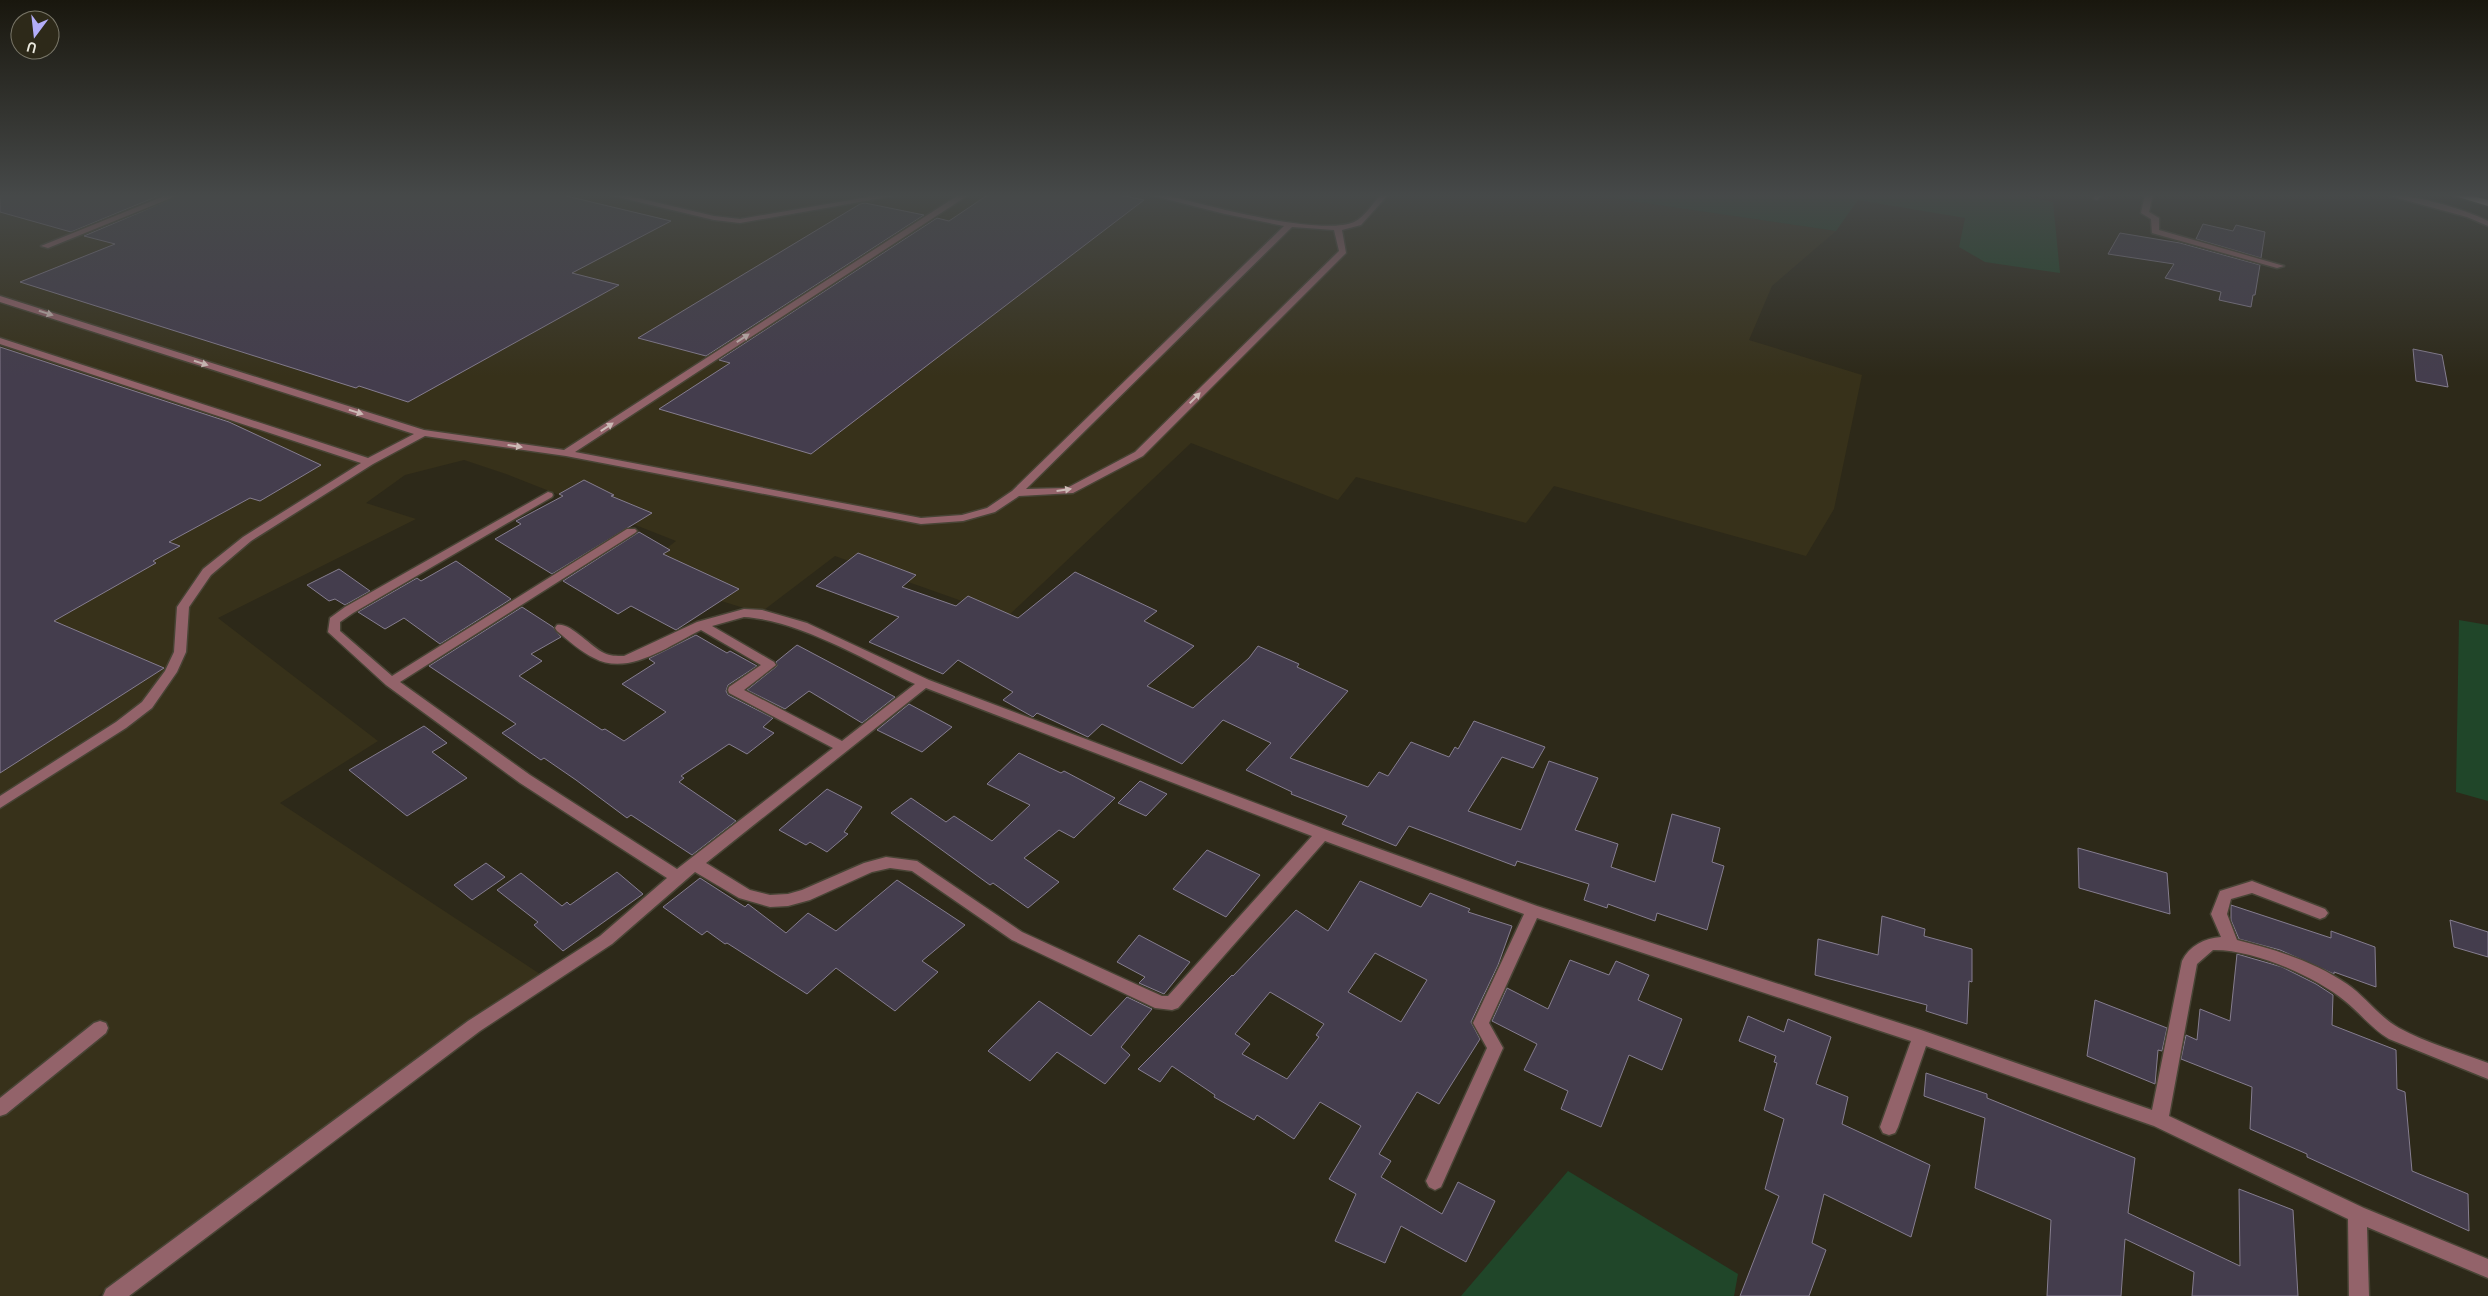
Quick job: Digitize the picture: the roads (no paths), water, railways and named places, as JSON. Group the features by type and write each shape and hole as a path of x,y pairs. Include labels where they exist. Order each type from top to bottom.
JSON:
{"street":[{"path":"566,453 873,254"},
{"path":"0,299 423,433 566,453 921,521 963,518 991,510 1016,493 1259,254"},
{"path":"1016,493 1069,491 1139,454 1340,254"},
{"path":"2239,254 2280,266"},
{"path":"0,341 369,462"},
{"path":"0,803 121,725 147,705 171,672 180,652 183,607 207,572 247,539 369,462 423,433"},
{"path":"548,495 382,590 334,621 334,632 391,682 525,779 678,877"},
{"path":"391,682 631,530"},
{"path":"561,628 597,655 609,660 624,660 637,656 701,625 744,613 762,614 803,626 924,683 1322,834 1532,911 1922,1037 2160,1120 2357,1214 2488,1269"},
{"path":"701,625 770,664 734,690 843,747"},
{"path":"113,1296 474,1026 606,940 678,877 924,683"},
{"path":"695,864 751,896 778,900 792,899 814,893 886,863 910,865 916,867 1017,936 1144,996 1161,1003 1172,1004 1322,834"},
{"path":"2231,944 2219,914 2225,895 2252,887 2320,913"},
{"path":"1435,1181 1494,1048 1493,1038 1483,1030 1481,1023 1532,911"},
{"path":"2160,1120 2190,962 2209,944 2231,944 2299,968 2335,984 2353,998 2372,1018 2394,1034 2488,1071"},
{"path":"0,1108 100,1028"},
{"path":"1889,1127 1922,1037"},
{"path":"2357,1214 2359,1296"}]}
